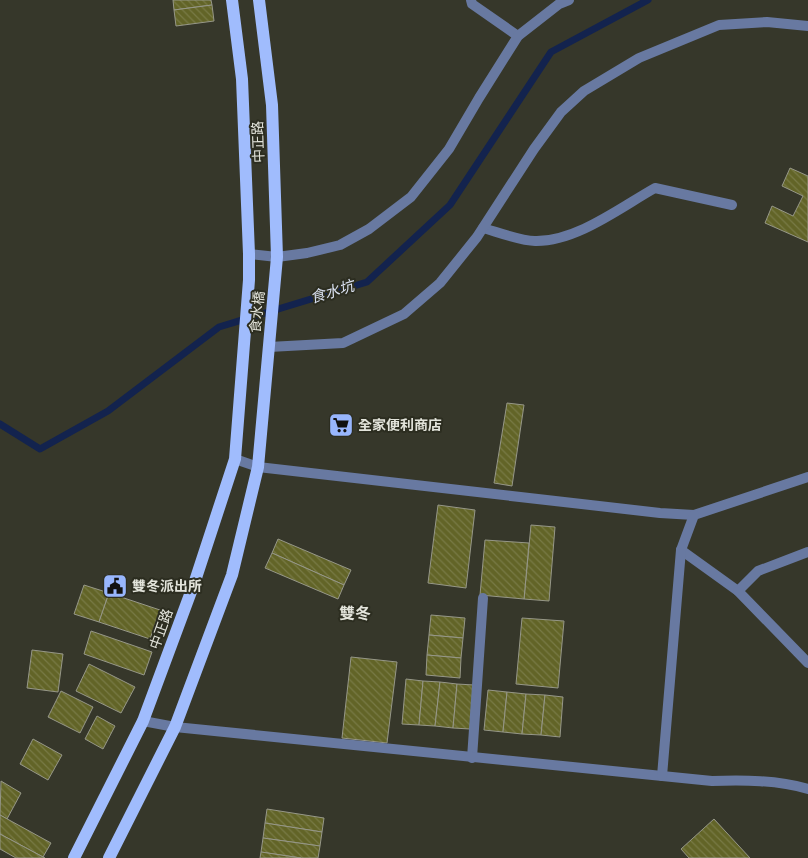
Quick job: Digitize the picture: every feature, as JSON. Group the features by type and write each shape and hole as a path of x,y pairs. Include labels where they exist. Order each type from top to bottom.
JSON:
{"main road":[{"name":"中正路","path":"232,0 242,79 249,280"},
{"name":"中正路","path":"259,0 272,105 277,257 275,283"},
{"name":"食水橋","path":"244,340 249,280"},
{"name":"食水橋","path":"269,345 275,283"},
{"name":"中正路","path":"74,858 143,720 195,581 235,460 244,340"},
{"path":"109,858 175,727 232,574 258,467 269,345"}],"street":[{"path":"471,0 472,4 518,36"},
{"path":"249,254 277,257 340,246 369,229 411,197 449,149 518,36 559,4 570,0"},
{"path":"269,345 343,343 404,314 440,283 482,228 561,112 584,91 639,58 719,25 767,22 808,26"},
{"path":"482,228 535,241 560,237 582,229 655,188 732,205"},
{"path":"235,460 258,467 660,513 694,515 808,477"},
{"path":"662,776 681,550 694,515"},
{"path":"681,550 738,591 808,663"},
{"path":"738,591 758,571 808,552"},
{"path":"472,758 484,598"},
{"path":"143,720 175,727 472,758 712,781 747,780 798,786 808,789"}],"building":[{"path":"173,0 211,0 212,5 174,10"},
{"path":"212,5 214,21 176,26 174,10"},
{"path":"790,168 808,176 808,242 765,223 772,206 793,216 803,196 782,186"},
{"path":"507,403 524,405 512,486 494,483"},
{"path":"438,505 475,510 466,588 428,583"},
{"path":"531,525 555,527 549,601 524,599"},
{"path":"278,539 351,570 344,585 272,553"},
{"path":"485,540 529,543 524,599 480,595"},
{"path":"272,553 344,585 338,599 265,568"},
{"path":"84,585 109,593 99,622 74,614"},
{"path":"109,593 160,610 150,639 99,622"},
{"path":"431,615 465,618 463,638 429,635"},
{"path":"522,618 564,621 558,688 516,684"},
{"path":"91,631 152,652 144,675 84,654"},
{"path":"429,635 463,638 461,658 427,655"},
{"path":"32,650 63,654 58,692 27,688"},
{"path":"427,655 461,658 460,678 426,675"},
{"path":"351,657 397,662 387,743 342,738"},
{"path":"89,664 135,687 121,713 76,691"},
{"path":"406,679 423,681 419,725 402,724"},
{"path":"423,681 440,682 435,726 419,725"},
{"path":"440,682 457,684 453,728 435,726"},
{"path":"457,684 474,685 470,729 453,728"},
{"path":"488,690 507,692 503,732 484,730"},
{"path":"61,691 93,707 80,733 48,717"},
{"path":"507,692 526,694 522,734 503,732"},
{"path":"526,694 545,695 541,735 522,734"},
{"path":"545,695 563,697 560,737 541,735"},
{"path":"97,716 115,726 103,749 85,739"},
{"path":"33,739 62,755 48,780 20,764"},
{"path":"1,781 21,793 7,819 0,815"},
{"path":"267,809 324,818 322,832 265,823"},
{"path":"0,815 51,843 43,857 0,834"},
{"path":"714,819 750,858 689,858 681,849"},
{"path":"265,823 322,832 320,846 263,838"},
{"path":"0,834 45,858 16,858 0,849"},
{"path":"263,838 320,846 318,858 301,858 261,852"},
{"path":"261,852 301,858 260,858"}],"waterway":[{"name":"食水坑","path":"0,424 40,449 108,411 219,327 367,282 450,205 551,52 648,0"}],"place":[{"name":"全家便利商店","path":"341,425"},
{"name":"雙冬派出所","path":"115,586"}],"district":[{"name":"雙冬","path":"355,613"}]}
